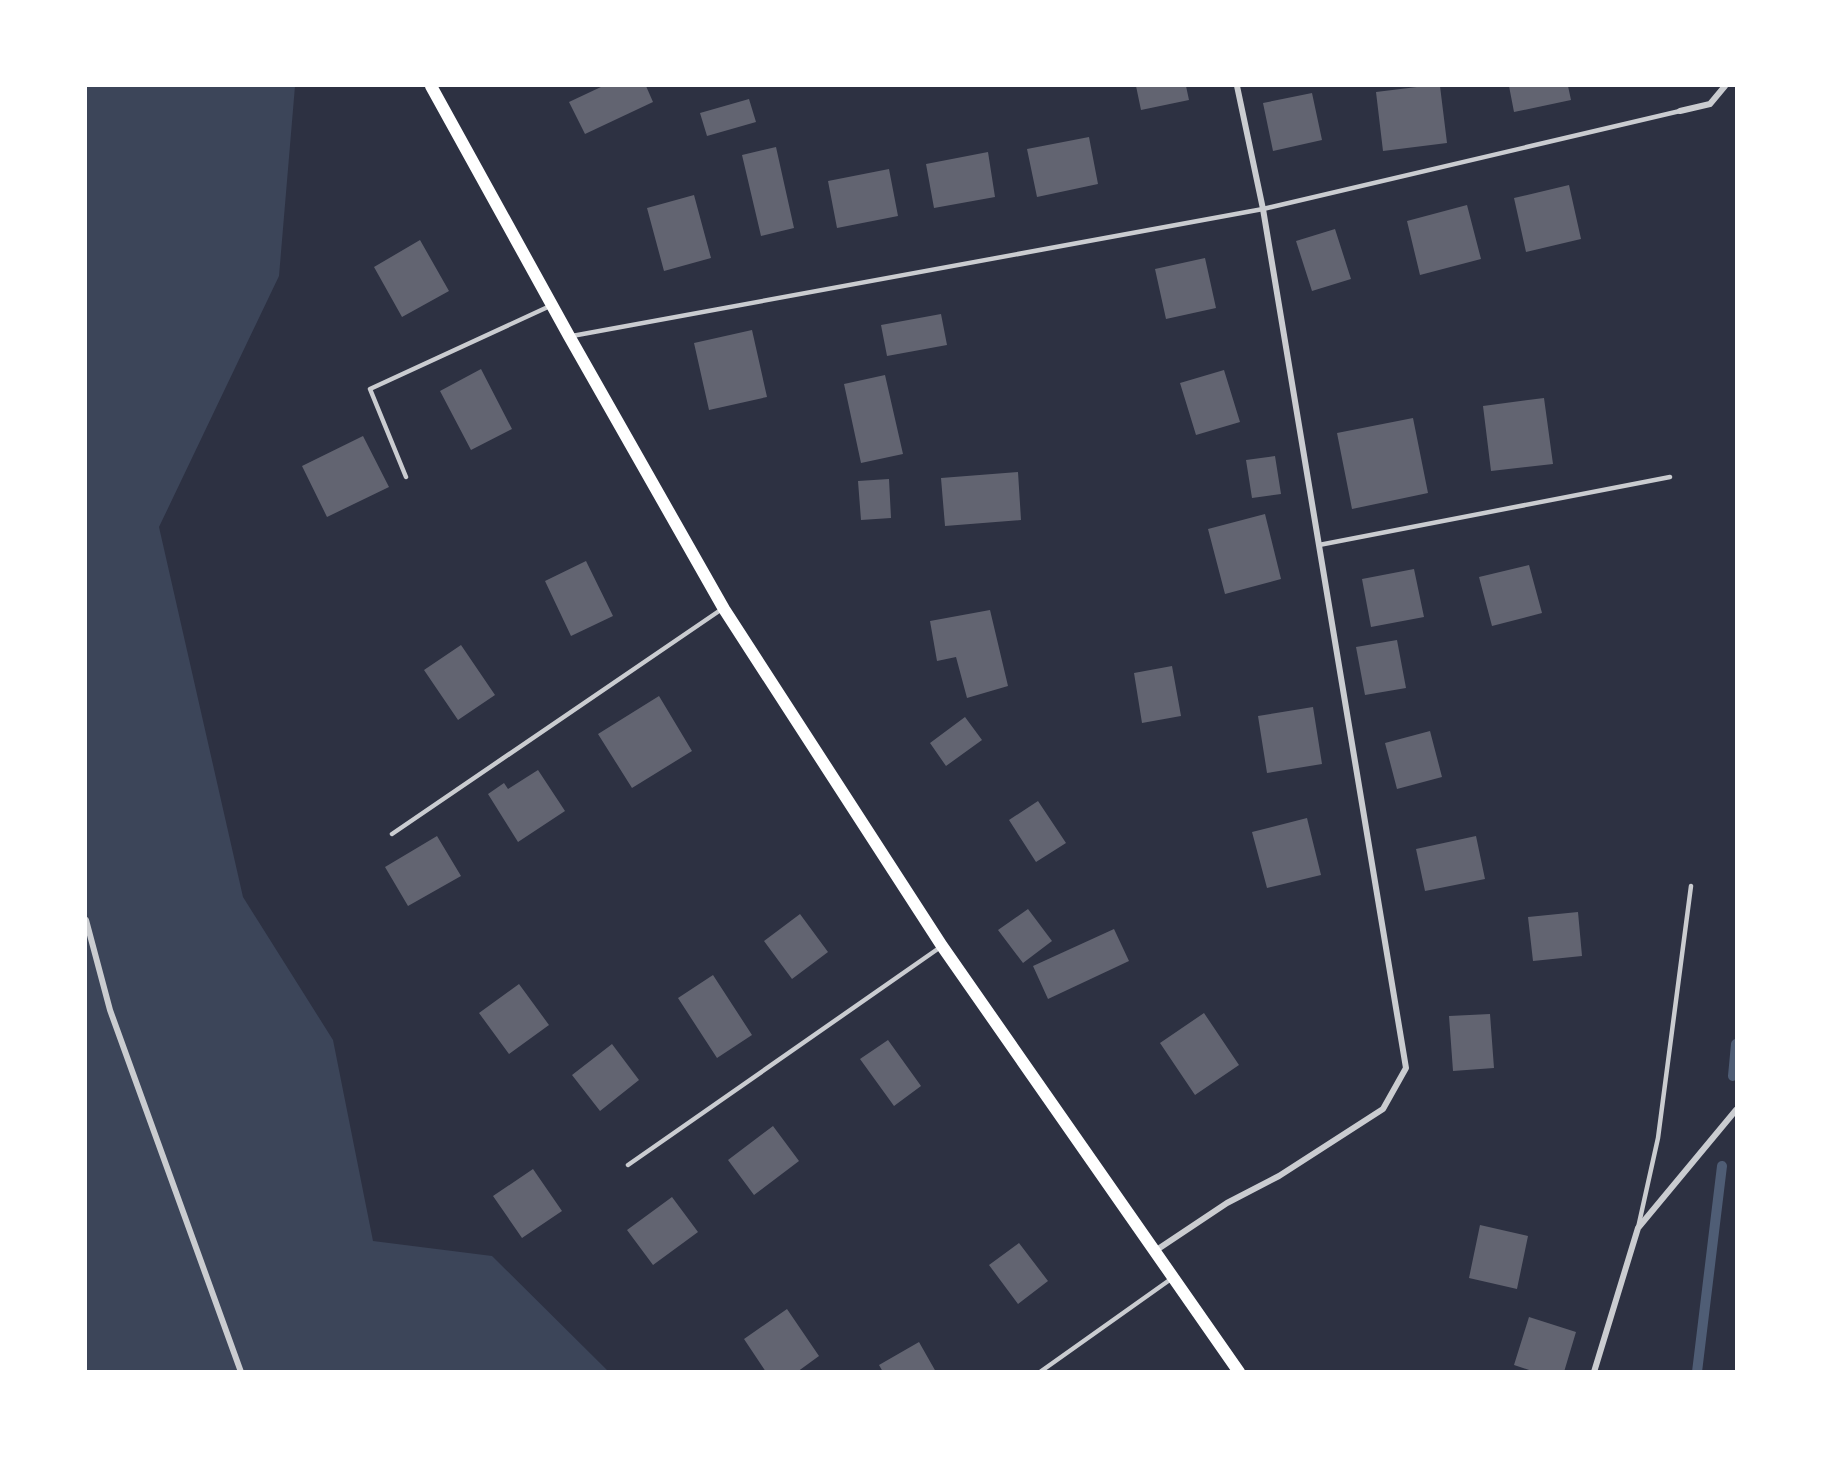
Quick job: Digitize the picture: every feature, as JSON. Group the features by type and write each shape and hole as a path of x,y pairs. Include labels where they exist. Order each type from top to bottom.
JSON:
{"main road":[{"path":"431,86 724,609 942,946 1239,1371"}],"street":[{"path":"1155,1251 1227,1203 1279,1176 1383,1109 1406,1068 1263,209 1237,86"},
{"path":"1680,111 1710,104 1725,86"},
{"path":"86,920 110,1010 241,1371"},
{"path":"1594,1371 1638,1228 1737,1110"}],"lane":[{"path":"569,336 1263,209 1680,111"},
{"path":"406,477 370,389 552,305"},
{"path":"1319,545 1670,477"},
{"path":"393,834 724,609"},
{"path":"1638,1228 1658,1138 1691,886"},
{"path":"628,1165 942,946"},
{"path":"1040,1371 1173,1277"}],"shaded area":[{"path":"86,86 295,86 279,276 159,527 243,897 333,1040 373,1241 492,1256 608,1371 86,1371"}],"building":[{"path":"603,86 646,86 653,102 585,134 569,102"},
{"path":"1136,86 1186,86 1189,100 1141,110"},
{"path":"1440,86 1447,143 1383,151 1376,92"},
{"path":"1509,86 1568,86 1571,100 1514,112"},
{"path":"1312,93 1322,140 1273,151 1263,103"},
{"path":"749,99 756,122 707,136 700,113"},
{"path":"1089,137 1098,184 1037,197 1027,149"},
{"path":"776,147 794,228 761,236 742,155"},
{"path":"988,152 995,197 934,208 926,164"},
{"path":"889,169 898,216 837,228 828,181"},
{"path":"1569,185 1581,239 1526,252 1514,198"},
{"path":"694,195 711,258 664,271 647,208"},
{"path":"1467,205 1481,259 1420,275 1407,221"},
{"path":"1335,229 1351,279 1312,291 1296,241"},
{"path":"420,240 449,291 402,317 374,267"},
{"path":"1205,258 1216,308 1166,319 1155,269"},
{"path":"941,314 947,345 887,356 881,325"},
{"path":"752,330 767,397 709,410 694,343"},
{"path":"481,369 512,429 471,450 440,391"},
{"path":"1224,370 1240,422 1196,435 1180,383"},
{"path":"885,375 903,454 861,463 844,384"},
{"path":"1544,398 1553,464 1491,471 1483,406"},
{"path":"1413,418 1428,493 1352,509 1337,433"},
{"path":"363,436 389,487 327,517 302,466"},
{"path":"1275,456 1281,494 1252,498 1246,460"},
{"path":"1018,472 1021,520 945,526 941,478"},
{"path":"889,479 891,518 861,520 858,481"},
{"path":"1265,514 1281,579 1225,594 1208,529"},
{"path":"586,561 613,616 571,636 545,581"},
{"path":"1529,565 1542,613 1492,626 1479,577"},
{"path":"1414,569 1424,617 1371,627 1362,579"},
{"path":"990,610 1008,686 967,698 956,657 937,661 930,621"},
{"path":"1397,640 1406,688 1365,695 1356,647"},
{"path":"461,645 495,695 458,720 424,670"},
{"path":"1172,666 1181,716 1142,723 1134,673"},
{"path":"659,696 692,751 632,788 598,734"},
{"path":"1313,707 1322,764 1267,773 1258,716"},
{"path":"965,717 982,740 946,766 930,743"},
{"path":"1430,731 1442,777 1397,789 1385,743"},
{"path":"538,770 565,811 518,842 488,794 504,783 508,789"},
{"path":"1038,801 1066,843 1036,862 1009,820"},
{"path":"1307,818 1321,875 1267,888 1252,832"},
{"path":"437,836 461,876 408,906 385,867"},
{"path":"1476,836 1485,879 1425,891 1416,849"},
{"path":"1028,909 1052,941 1023,963 998,930"},
{"path":"1578,912 1582,956 1533,961 1528,917"},
{"path":"800,914 828,952 792,979 764,941"},
{"path":"1114,929 1129,961 1048,999 1033,966"},
{"path":"713,975 752,1035 717,1058 678,998"},
{"path":"519,984 549,1025 509,1054 479,1013"},
{"path":"1204,1013 1239,1065 1195,1095 1160,1043"},
{"path":"1490,1014 1494,1068 1453,1071 1449,1016"},
{"path":"888,1040 921,1086 894,1106 860,1059"},
{"path":"612,1044 639,1080 600,1111 572,1075"},
{"path":"773,1126 799,1161 754,1195 728,1160"},
{"path":"533,1169 562,1211 522,1238 493,1196"},
{"path":"672,1197 698,1232 653,1265 627,1230"},
{"path":"1480,1225 1528,1236 1517,1289 1469,1278"},
{"path":"1019,1243 1048,1281 1018,1304 989,1265"},
{"path":"787,1309 819,1356 797,1372 766,1372 744,1339"},
{"path":"1529,1317 1576,1332 1564,1372 1535,1372 1514,1365"},
{"path":"919,1342 936,1372 883,1372 879,1365"}],"waterway":[{"path":"1733,1076 1736,1044"},
{"path":"1697,1372 1722,1166"}]}
